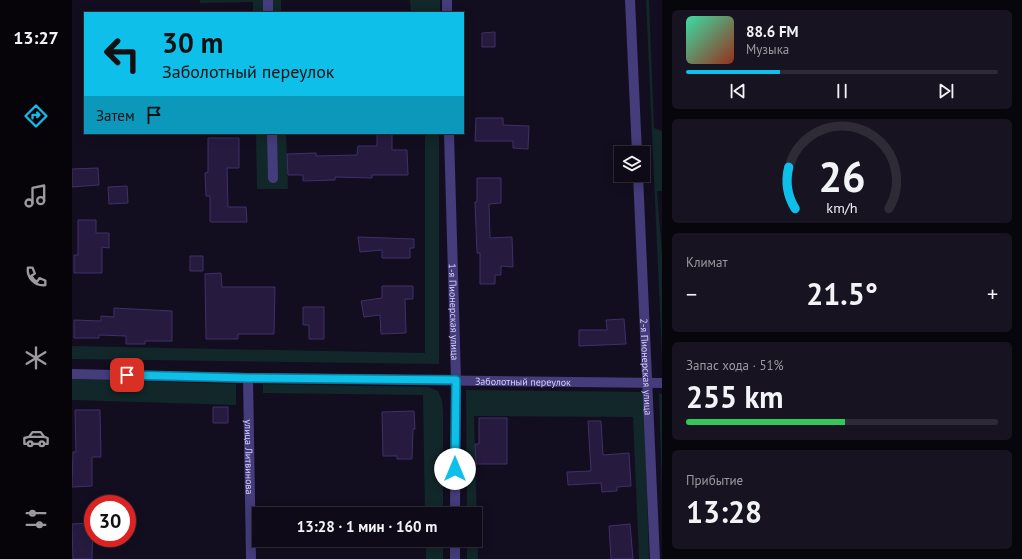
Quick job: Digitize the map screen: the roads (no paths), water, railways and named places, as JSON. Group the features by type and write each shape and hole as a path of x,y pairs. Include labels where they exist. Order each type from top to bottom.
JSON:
{"street":[{"path":"268,0 268,12"},
{"path":"447,0 447,12"},
{"path":"630,0 637,146"},
{"path":"272,134 273,178"},
{"name":"1-я Пионерская улица","path":"449,134 456,380 455,507"},
{"name":"2-я Пионерская улица","path":"638,182 655,559"},
{"name":"Заболотный переулок","path":"72,374 248,378 662,383"},
{"name":"улица Литвинова","path":"248,378 251,559"},
{"path":"455,547 455,559"}]}
